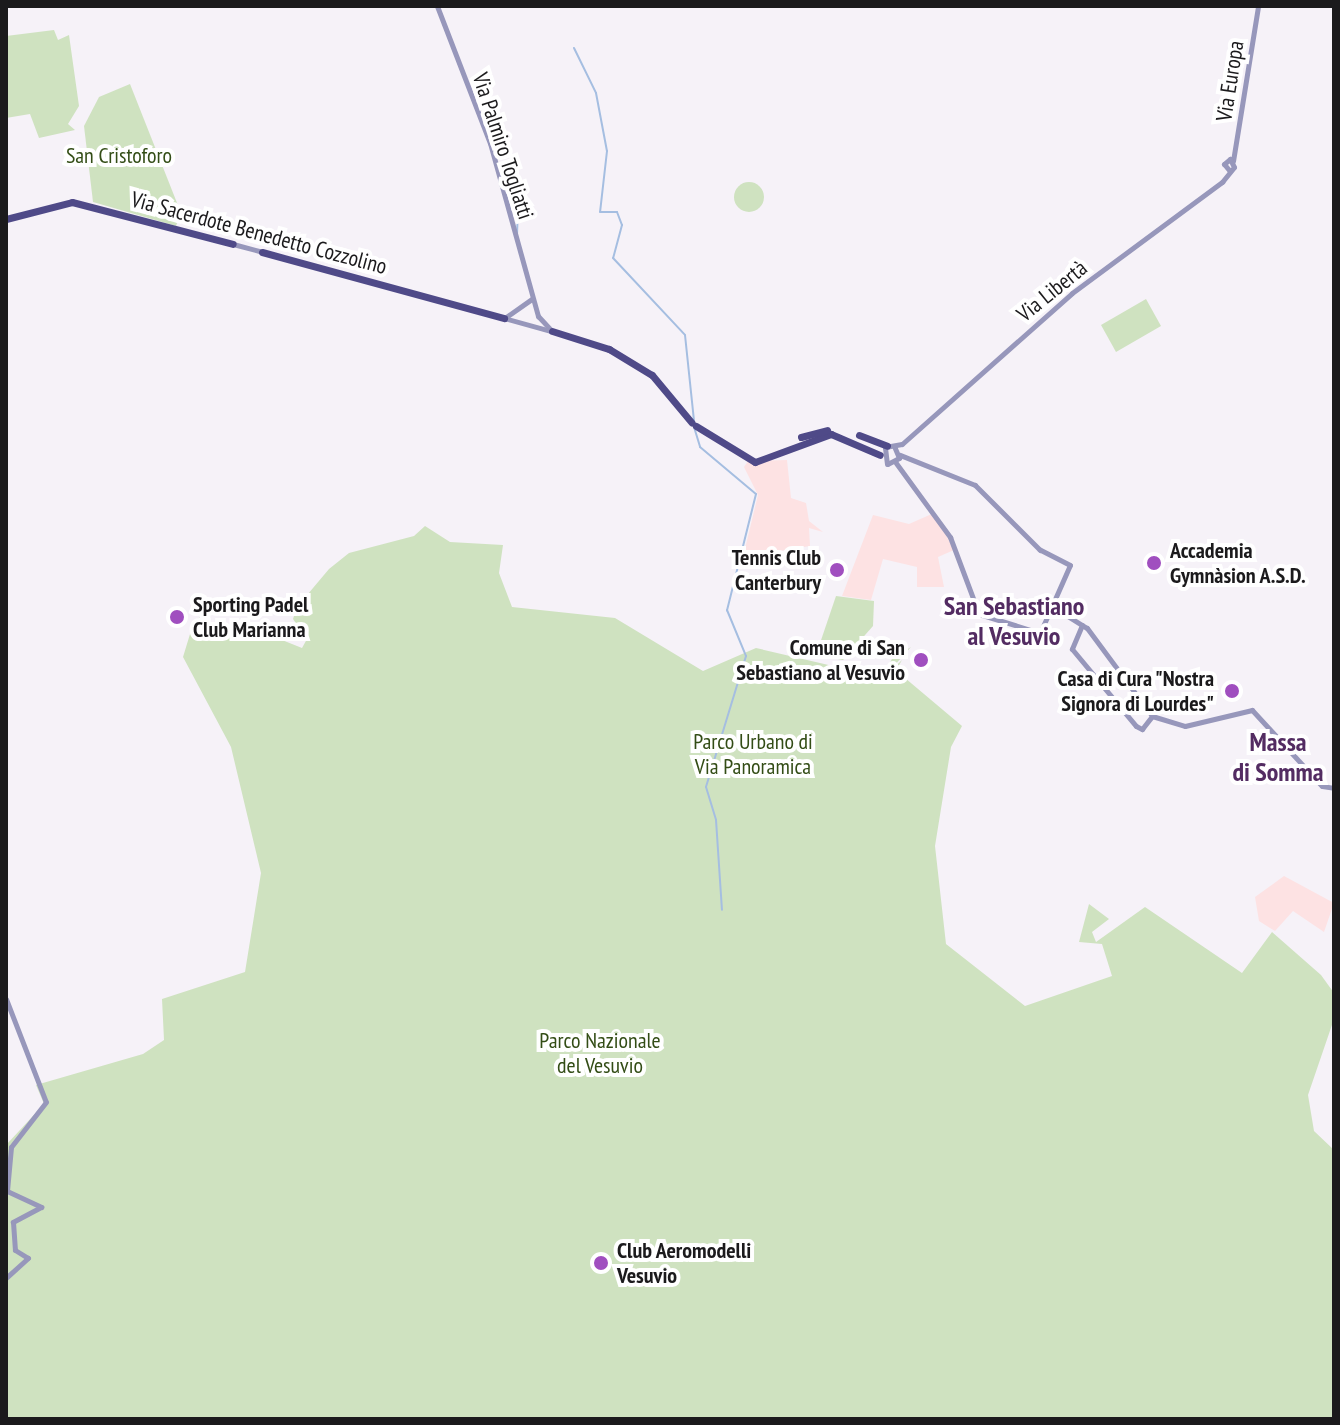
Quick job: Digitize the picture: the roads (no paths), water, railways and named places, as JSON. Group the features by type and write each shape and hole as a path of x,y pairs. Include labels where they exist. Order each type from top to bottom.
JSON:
{"main road":[{"name":"Via Sacerdote Benedetto Cozzolino","path":"6,219 72,202 233,244"},
{"name":"Via Sacerdote Benedetto Cozzolino","path":"262,252 504,318"},
{"path":"552,331 640,367 694,424 738,456 770,460 831,434 880,455"},
{"path":"738,456 768,456 820,430 890,446"}],"street":[{"name":"Via Palmiro Togliatti","path":"437,6 490,143 538,314"},
{"name":"Via Europa","path":"1229,170 1224,162 1233,161 1258,6"},
{"name":"Via Libertà","path":"890,446 902,444 1061,302 1229,170"},
{"name":"Via Sacerdote Benedetto Cozzolino","path":"233,244 262,252"},
{"path":"524,323 524,311 532,298"},
{"path":"504,318 524,311 538,314 552,331"},
{"path":"532,324 538,314"},
{"name":"Via Sacerdote Benedetto Cozzolino","path":"504,318 552,331"},
{"name":"Via Libertà","path":"896,463 902,444"},
{"path":"890,446 900,454 975,485 1040,550 1071,566 1049,615 1034,632 983,618 950,537 896,463 880,455 890,446"},
{"path":"1053,607 1082,625 1152,716 1185,726 1252,710 1322,786 1334,788"},
{"path":"1049,615 1067,618"},
{"path":"1082,625 1072,648 1142,729 1152,716"},
{"path":"6,999 46,1102 11,1147 7,1191 41,1207 13,1222 15,1250 28,1258 6,1278"}],"waterway":[{"path":"574,48 596,93 607,151 600,212 617,212 622,225 613,258 685,335 694,421"},
{"path":"517,235 518,208"},
{"path":"694,427 700,447 756,494 727,610 746,656 706,787 716,820 722,910"}],"place":[{"name":"Accademia Gymnàsion A.S.D.","path":"1154,563"},
{"name":"Tennis Club Canterbury","path":"837,570"},
{"name":"Sporting Padel Club Marianna","path":"177,617"},
{"name":"Comune di San Sebastiano al Vesuvio","path":"921,660"},
{"name":"Casa di Cura \"Nostra Signora di Lourdes\"","path":"1232,691"},
{"name":"Club Aeromodelli Vesuvio","path":"601,1263"}],"district":[{"name":"San Sebastiano al Vesuvio","path":"1014,621"},
{"name":"Massa di Somma","path":"1278,757"}],"park label":[{"name":"San Cristoforo","path":"119,156"},
{"name":"Parco Urbano di Via Panoramica","path":"753,754"},
{"name":"Parco Nazionale del Vesuvio","path":"600,1052"}]}
